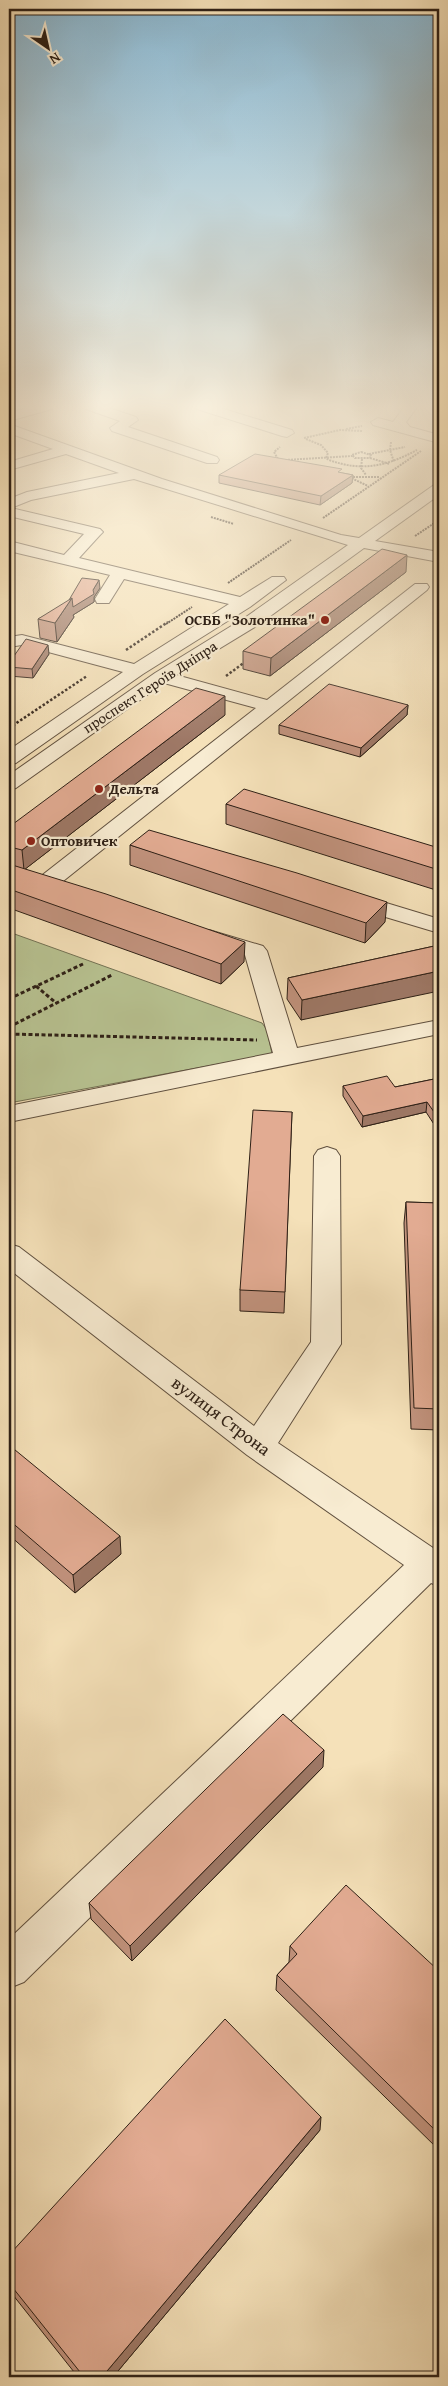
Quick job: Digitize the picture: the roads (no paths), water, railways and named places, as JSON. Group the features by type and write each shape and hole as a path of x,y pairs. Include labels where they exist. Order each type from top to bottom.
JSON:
{"street":[{"path":"32,517 95,532 68,560"},
{"path":"270,517 338,539 439,556"},
{"name":"проспект Героїв Дніпра","path":"9,784 161,677 252,621 362,544 391,517"},
{"path":"322,550 359,524"},
{"path":"9,546 68,560 116,578 181,588 244,603"},
{"name":"проспект Героїв Дніпра","path":"9,759 137,670 244,603 291,571"},
{"path":"103,599 116,578"},
{"path":"44,885 123,833 270,706 421,587"},
{"path":"9,642 22,640 137,670"},
{"path":"161,677 270,706"},
{"path":"20,877 72,894"},
{"path":"334,894 439,926"},
{"path":"191,931 255,951 278,991 285,1049"},
{"path":"9,1114 285,1049 439,1027"},
{"path":"258,1446 326,1344 327,1156"},
{"name":"вулиця Строна","path":"9,1254 258,1446 434,1567"},
{"path":"9,1967 434,1567"}],"place":[{"name":"ОСББ \"Золотинка\"","path":"325,620"},
{"name":"Дельта","path":"99,789"},
{"name":"Оптовичек","path":"31,841"}]}
